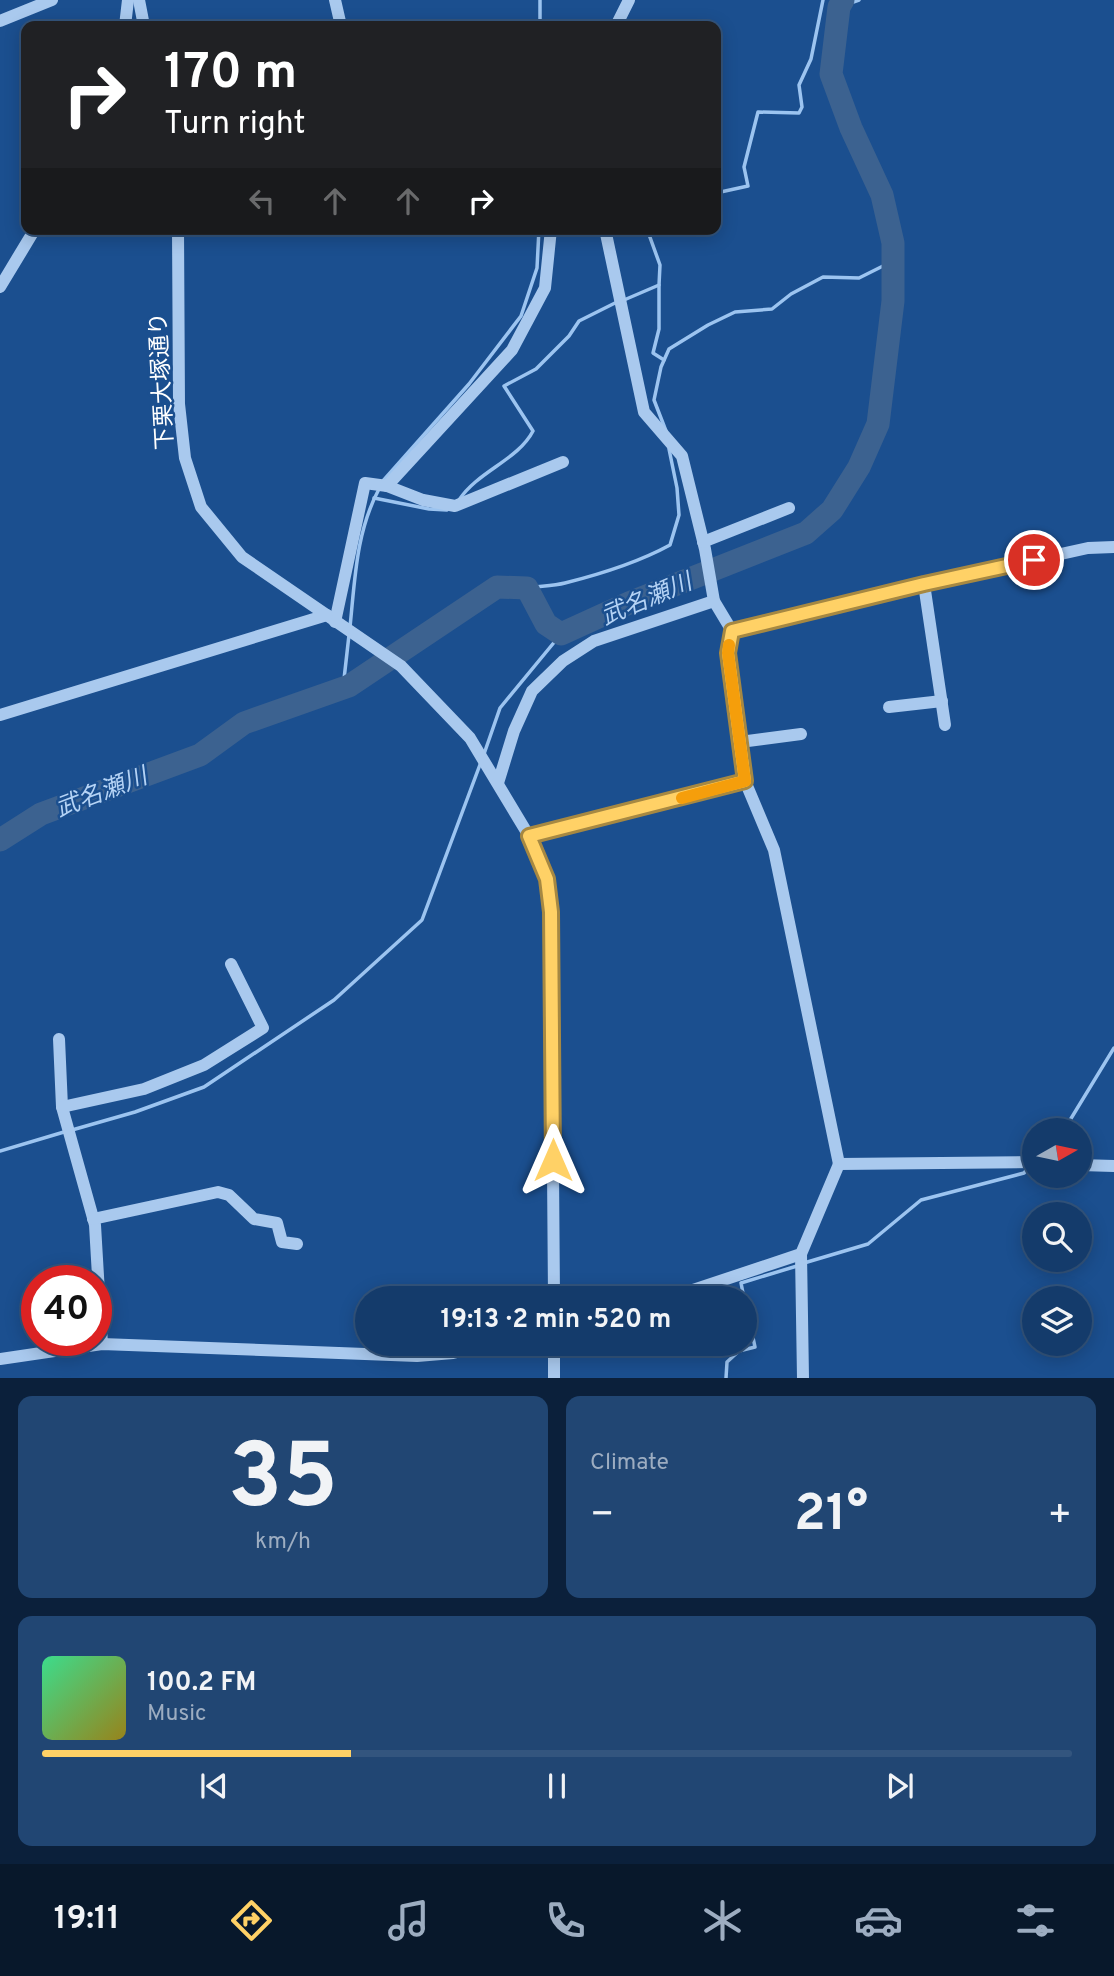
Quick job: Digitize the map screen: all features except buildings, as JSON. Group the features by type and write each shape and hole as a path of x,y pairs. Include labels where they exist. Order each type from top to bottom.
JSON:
{"street":[{"path":"0,21 52,0"},
{"path":"126,21 128,0"},
{"path":"139,0 143,21"},
{"path":"335,0 340,21"},
{"path":"618,21 629,0"},
{"path":"0,287 32,235"},
{"name":"下栗大塚通り","path":"178,235 179,404 185,458 201,507 242,557 401,666 470,738 497,780"},
{"path":"387,486 512,350 545,288 550,235"},
{"path":"606,235 644,412 682,456 714,596 732,631 728,653 745,781 774,850 839,1164 801,1254 803,1377"},
{"path":"0,715 331,619 365,482 387,486 423,500 455,506 563,462"},
{"path":"704,545 789,508"},
{"path":"732,631 924,584 1088,548 1114,547"},
{"path":"924,584 945,724"},
{"path":"554,1286 551,912 547,879 529,836 497,780 514,731 532,691 563,661 594,641 714,596"},
{"path":"889,707 942,701"},
{"path":"740,742 801,734"},
{"path":"529,836 745,781"},
{"path":"62,1107 144,1089 204,1065 263,1028 231,964"},
{"path":"60,1039 62,1107 93,1219 96,1265"},
{"path":"839,1164 1022,1162"},
{"path":"1092,1165 1114,1166"},
{"path":"93,1219 218,1192 229,1195 254,1219 277,1223 282,1241 297,1244"},
{"path":"705,1286 801,1254"},
{"path":"112,1344 355,1354"},
{"path":"0,1359 21,1356"},
{"path":"554,1356 554,1377"}],"waterway":[{"path":"540,0 540,21"},
{"path":"721,192 748,186 744,167 758,112 799,113 802,107 799,85 811,59 823,0"},
{"name":"武名瀬川","path":"0,840 41,814 200,755 244,723 349,686 497,587 527,588 546,624 561,634 629,603 806,533 832,510 859,467 878,424 893,301 893,243 882,195 851,128 831,74 839,7 843,0"},
{"path":"839,7 859,0"},
{"path":"382,482 469,384 521,316 537,268 539,235"},
{"path":"624,300 659,285 660,265 649,235"},
{"path":"666,431 654,400 661,367 669,349 735,312 772,309 791,294 823,277 859,278 893,261"},
{"path":"659,285 659,329 653,353 664,360"},
{"path":"459,500 476,481 518,450 533,431 504,386 536,369 569,336 579,321 617,302"},
{"path":"527,588 592,576 632,563 670,545 679,515 669,449"},
{"path":"350,627 361,539 371,505 379,489"},
{"path":"374,498 447,510"},
{"path":"484,754 500,708 561,634"},
{"path":"343,688 349,635"},
{"path":"72,1130 135,1112 204,1087 334,1000 422,920 481,762"},
{"path":"1071,1118 1114,1048"},
{"path":"0,1151 64,1132"},
{"path":"804,1263 868,1244 921,1200 1022,1174"},
{"path":"742,1286 741,1283 797,1266"},
{"path":"726,1378 727,1362 734,1356"}],"slow traffic":[{"path":"682,798 745,781 729,645"}],"route":[{"path":"553,1160 551,912 547,879 529,836 745,781 728,653 732,631 1034,560"}]}
